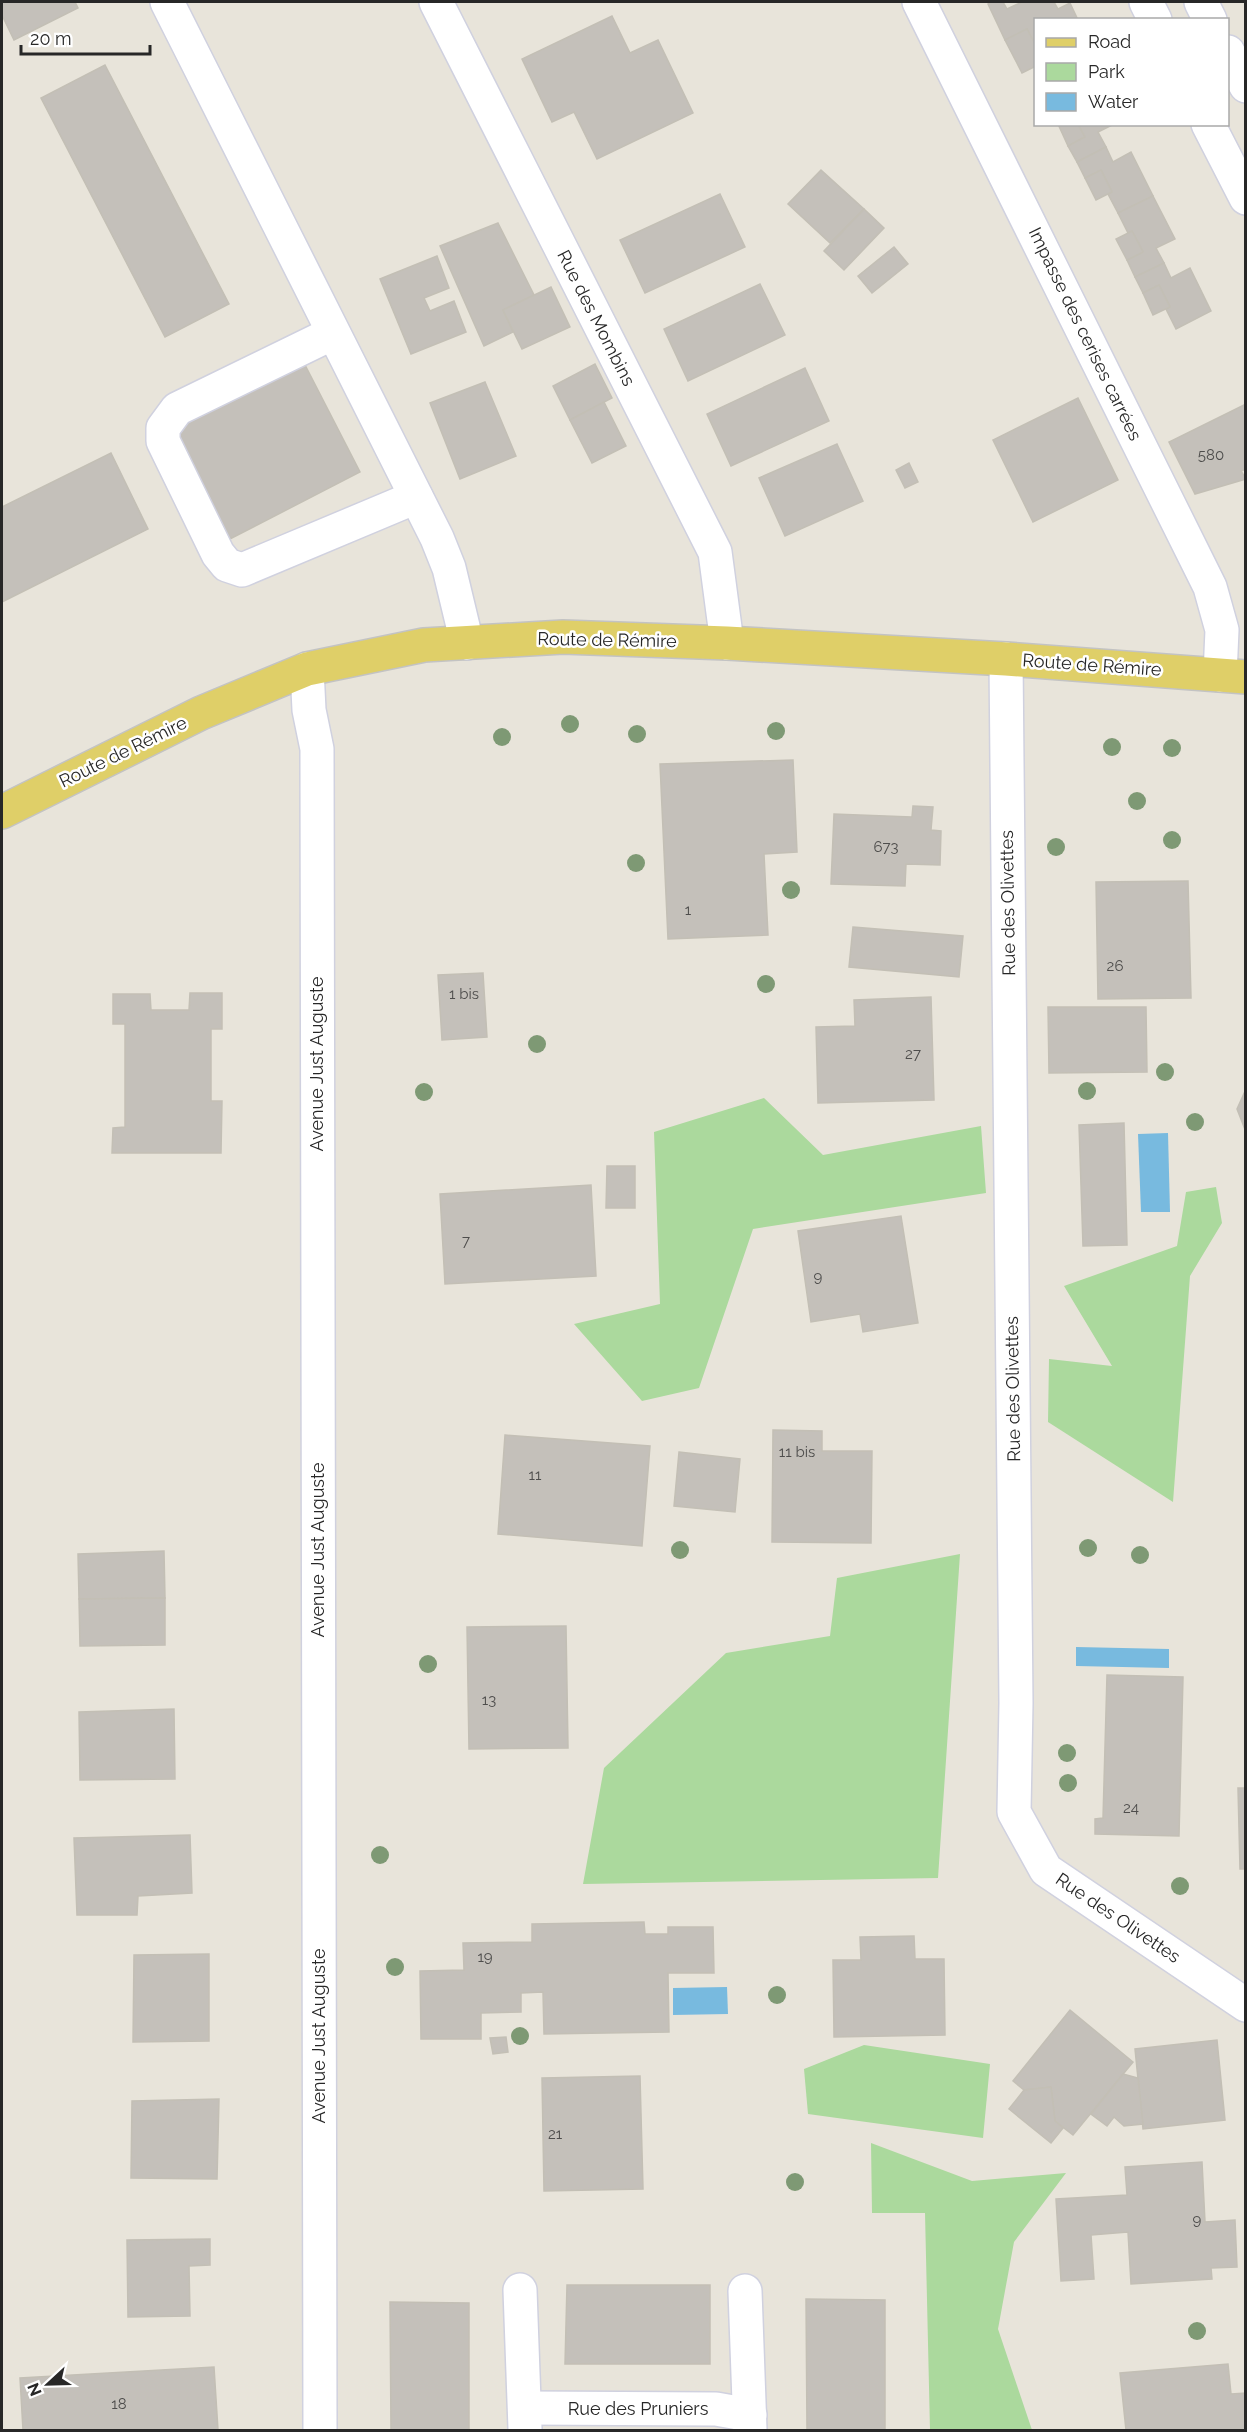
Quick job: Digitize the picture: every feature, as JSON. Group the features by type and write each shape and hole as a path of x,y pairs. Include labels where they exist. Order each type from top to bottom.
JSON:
{"main road":[{"name":"Route de Rémire","path":"6,804 201,713 307,669 424,645 562,637 727,643 1006,659 1233,676"}],"street":[{"path":"167,2 416,497 448,568 467,643"},
{"name":"Rue des Mombins","path":"436,2 715,552 727,643"},
{"name":"Impasse des cerises carrées","path":"919,2 1210,587 1233,676"},
{"path":"1146,2 1154,18"},
{"path":"1201,2 1209,18"},
{"path":"1229,56 1245,86"},
{"path":"1209,126 1245,198"},
{"path":"333,333 177,409 163,428 163,441 218,554 227,565 242,570 416,497"},
{"name":"Rue des Olivettes","path":"1006,659 1016,1691 1014,1812 1046,1870 1245,2005"},
{"name":"Avenue Just Auguste","path":"307,669 309,710 316,749 320,2430"},
{"name":"Rue des Pruniers","path":"520,2290 525,2419 716,2409 750,2423 745,2291"}],"green space":[{"path":"764,1098 823,1155 981,1126 986,1193 753,1229 699,1388 642,1401 574,1324 660,1304 654,1132"},
{"path":"1216,1187 1222,1223 1190,1276 1173,1502 1048,1422 1049,1359 1112,1366 1064,1286 1177,1246 1186,1192"},
{"path":"960,1554 938,1878 583,1884 604,1768 726,1653 830,1636 837,1578"},
{"path":"864,2045 990,2064 983,2138 808,2114 804,2069"},
{"path":"871,2143 972,2181 1066,2173 1014,2242 998,2329 1032,2430 930,2430 925,2213 872,2213"}],"water":[{"path":"1168,1133 1170,1212 1141,1212 1138,1134"},
{"path":"1076,1647 1169,1649 1169,1668 1076,1666"},
{"path":"727,1987 728,2014 673,2015 673,1988"}],"building":[{"path":"2,2 75,2 78,8 14,40 2,15"},
{"path":"1003,2 1007,9 1022,2 1054,2 1058,9 1070,3 1077,18 1034,18 1034,42 1027,29 1005,40 988,4"},
{"path":"612,16 630,53 658,40 693,113 597,159 574,112 552,122 522,59"},
{"path":"1027,29 1034,42 1034,67 1022,73 1005,40"},
{"path":"105,65 229,304 165,337 41,98"},
{"path":"1059,126 1079,126 1085,137 1068,146"},
{"path":"1079,126 1110,126 1098,132 1106,147 1077,162 1068,146 1085,137"},
{"path":"1106,147 1113,162 1131,152 1153,196 1118,213 1108,194 1112,192 1101,170 1085,178 1077,162"},
{"path":"821,170 864,209 830,243 788,204"},
{"path":"1101,170 1112,192 1096,200 1085,178"},
{"path":"720,194 745,247 645,293 620,240"},
{"path":"1153,196 1175,239 1156,248 1164,263 1135,277 1127,260 1143,252 1132,231 1128,233 1118,213"},
{"path":"864,209 884,228 844,270 824,251"},
{"path":"498,223 534,295 503,310 513,332 484,346 440,246"},
{"path":"1132,231 1143,252 1127,260 1116,239"},
{"path":"894,247 908,264 872,293 858,276"},
{"path":"437,256 449,288 424,298 430,311 454,301 466,332 411,354 380,279"},
{"path":"1164,263 1171,278 1190,268 1211,311 1176,329 1166,309 1170,307 1159,285 1143,293 1135,277"},
{"path":"760,284 785,335 688,381 664,329"},
{"path":"1159,285 1170,307 1153,315 1143,293"},
{"path":"551,287 570,327 522,349 503,310"},
{"path":"303,361 360,472 228,540 170,431"},
{"path":"595,364 612,398 570,420 553,386"},
{"path":"805,368 829,421 731,466 707,414"},
{"path":"485,382 516,456 460,479 430,403"},
{"path":"1078,398 1118,480 1033,522 993,440"},
{"path":"604,402 626,446 592,463 570,420"},
{"path":"1246,404 1246,469 1241,471 1246,479 1195,494 1169,442"},
{"path":"837,444 863,501 785,536 759,478"},
{"path":"111,453 148,529 2,602 2,507"},
{"path":"909,463 918,482 905,488 896,470"},
{"path":"793,760 797,852 764,854 768,935 668,939 660,764"},
{"path":"913,806 933,807 931,830 941,831 940,865 906,864 905,886 831,884 834,814 912,817"},
{"path":"1188,881 1191,998 1098,999 1096,882"},
{"path":"853,927 963,936 959,977 849,967"},
{"path":"483,973 487,1037 442,1040 438,975"},
{"path":"190,993 222,993 222,1029 211,1029 211,1101 222,1101 221,1153 112,1153 113,1128 125,1127 125,1024 113,1024 113,994 150,994 151,1010 189,1010"},
{"path":"931,997 934,1100 818,1103 816,1027 855,1026 854,1000"},
{"path":"1048,1007 1146,1007 1147,1072 1049,1073"},
{"path":"1246,1089 1246,1132 1237,1109"},
{"path":"1124,1123 1127,1245 1083,1246 1079,1125"},
{"path":"607,1166 635,1166 635,1208 606,1208"},
{"path":"591,1185 596,1276 445,1284 440,1194"},
{"path":"901,1216 918,1323 863,1332 860,1314 811,1322 798,1231"},
{"path":"773,1430 822,1431 822,1451 872,1451 871,1543 772,1542"},
{"path":"505,1435 650,1446 642,1546 498,1534"},
{"path":"679,1452 740,1459 735,1512 674,1506"},
{"path":"164,1551 165,1598 79,1599 78,1554"},
{"path":"165,1598 165,1645 80,1646 79,1599"},
{"path":"566,1626 568,1748 469,1749 467,1627"},
{"path":"1107,1675 1183,1677 1179,1836 1095,1834 1095,1819 1103,1818"},
{"path":"174,1709 175,1779 80,1780 79,1712"},
{"path":"1238,1788 1246,1788 1246,1869 1240,1869"},
{"path":"190,1835 192,1893 138,1896 137,1915 77,1915 74,1838"},
{"path":"644,1922 645,1934 668,1934 668,1927 713,1927 714,1973 668,1973 669,2032 544,2034 543,1992 521,1993 521,2012 481,2013 481,2039 421,2039 420,1971 464,1970 463,1943 532,1942 532,1924"},
{"path":"914,1936 915,1959 944,1959 945,2035 834,2037 833,1960 861,1960 860,1937"},
{"path":"209,1954 209,2041 133,2042 134,1955"},
{"path":"1070,2010 1133,2062 1073,2135 1055,2121 1051,2087 1024,2090 1013,2081"},
{"path":"506,2037 508,2052 493,2054 490,2038"},
{"path":"1217,2040 1225,2120 1143,2129 1135,2049"},
{"path":"1123,2074 1138,2078 1143,2124 1124,2126 1114,2117 1107,2126 1091,2114"},
{"path":"640,2076 643,2189 544,2191 542,2078"},
{"path":"1051,2087 1055,2121 1063,2128 1051,2143 1009,2109 1024,2090"},
{"path":"219,2099 217,2179 131,2178 132,2101"},
{"path":"1202,2162 1205,2222 1235,2220 1237,2267 1211,2268 1212,2279 1131,2284 1128,2232 1091,2235 1094,2279 1061,2281 1056,2199 1127,2195 1125,2167"},
{"path":"210,2239 210,2265 189,2266 190,2316 128,2317 127,2240"},
{"path":"567,2285 710,2285 710,2364 565,2364"},
{"path":"806,2299 885,2300 885,2430 807,2430"},
{"path":"390,2302 469,2303 469,2430 391,2430"},
{"path":"1228,2364 1231,2394 1246,2393 1246,2430 1126,2430 1120,2373"},
{"path":"214,2367 218,2430 23,2430 20,2378"}]}
